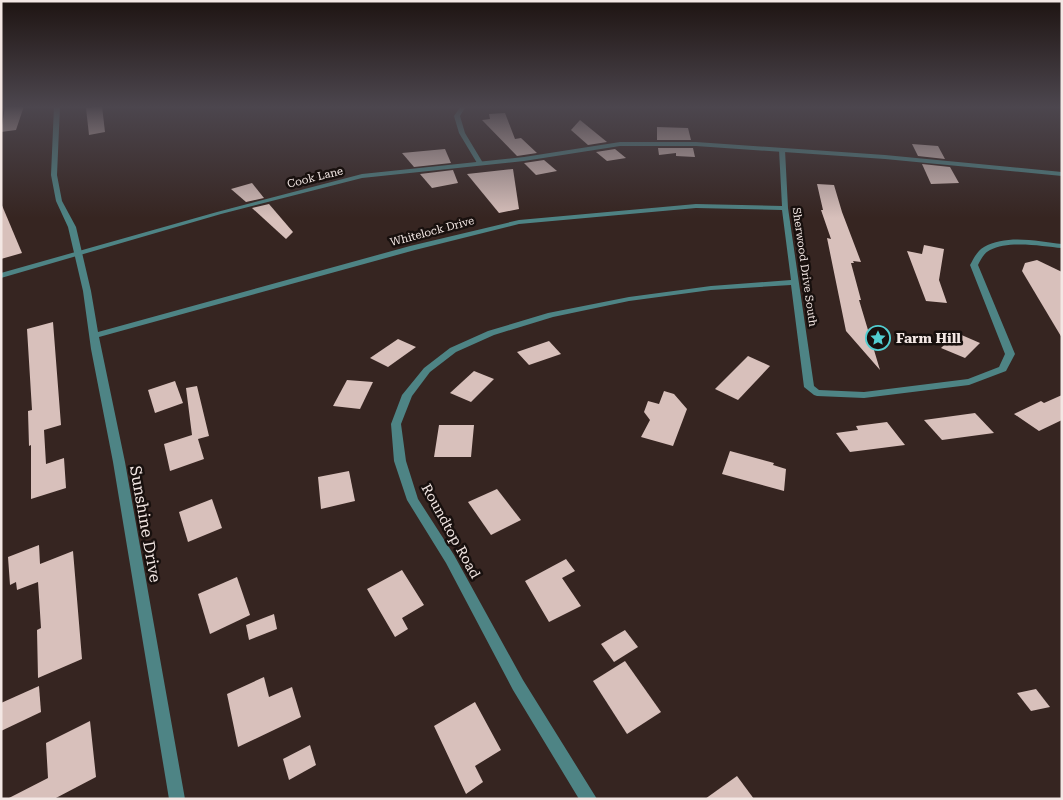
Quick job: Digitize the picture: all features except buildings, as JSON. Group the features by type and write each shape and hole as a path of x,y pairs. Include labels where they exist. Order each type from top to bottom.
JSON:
{"street":[{"name":"Sunshine Drive","path":"55,143 54,176 59,201 72,227 79,255 119,462 177,799"},
{"path":"469,143 480,163"},
{"name":"Cook Lane","path":"1,276 334,182 389,172 480,163 630,143"},
{"name":"Cook Lane","path":"668,143 782,150 1062,174"},
{"name":"Sherwood Drive South","path":"782,150 786,208 809,387 817,393 864,395 968,382 1003,369 1010,354 974,265 981,252 995,245 1019,243 1062,246"},
{"name":"Whitelock Drive","path":"94,336 413,248 518,222 696,206 786,208"},
{"name":"Roundtop Road","path":"589,799 518,685 450,559 413,500 400,462 396,424 407,395 428,370 453,350 491,333 552,315 629,299 693,290 795,282"}],"place":[{"name":"Farm Hill","path":"878,338"}]}
